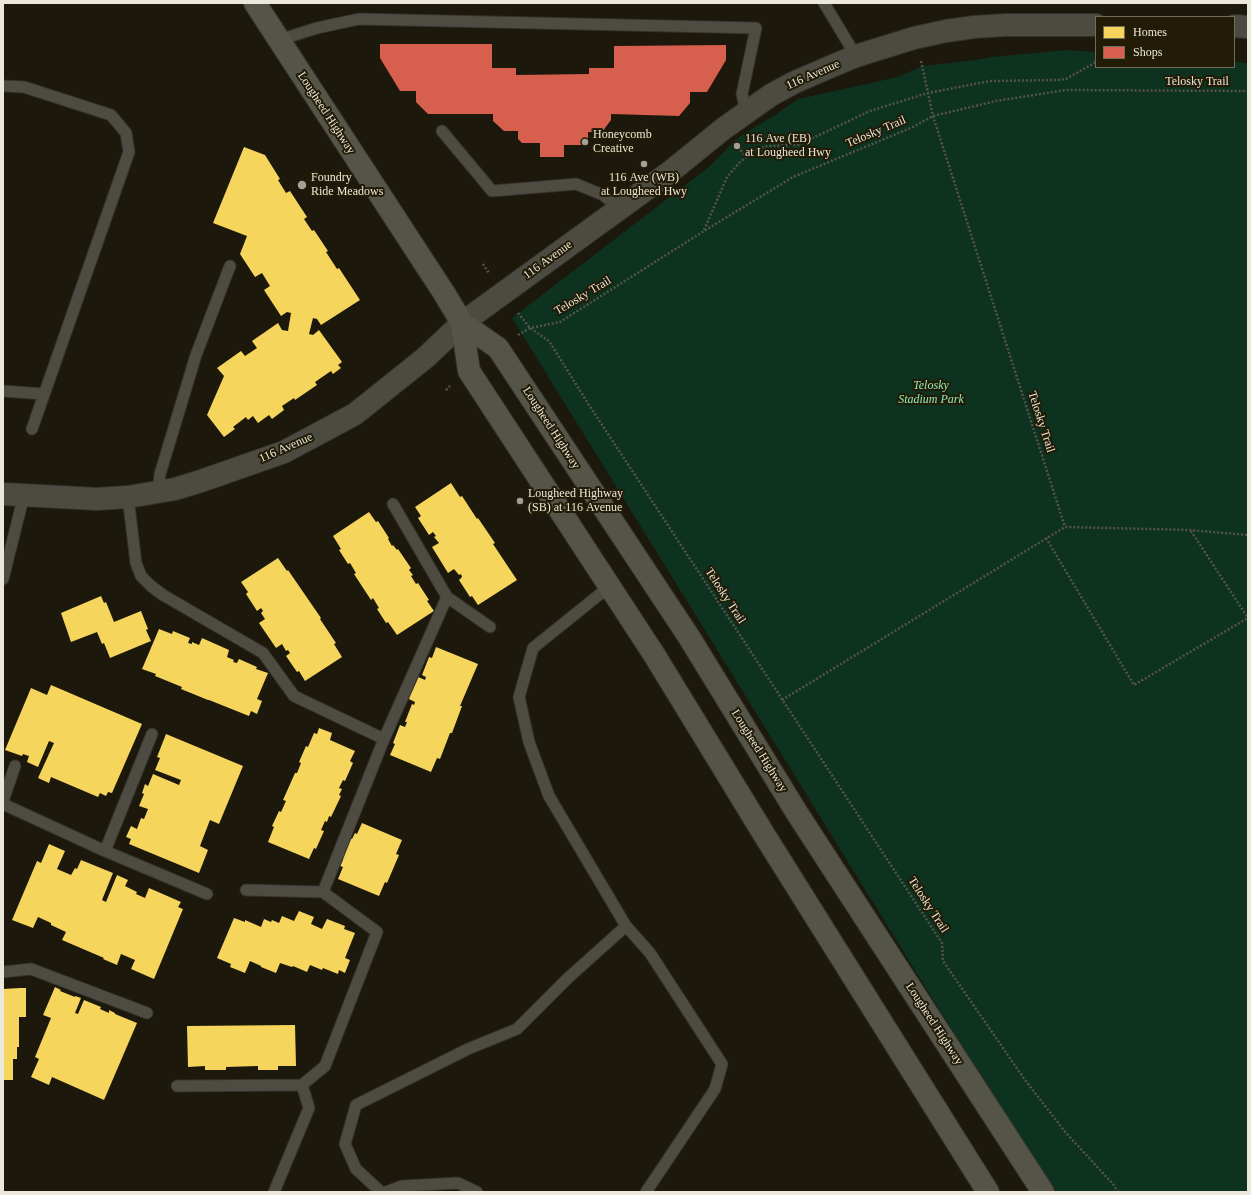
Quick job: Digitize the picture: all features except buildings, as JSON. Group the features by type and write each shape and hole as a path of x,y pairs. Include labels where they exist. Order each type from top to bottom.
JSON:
{"main road":[{"name":"Lougheed Highway","path":"255,3 462,323 469,371 655,656 765,836 988,1192"},
{"name":"Lougheed Highway","path":"462,323 498,348 689,637 797,814 1043,1192"}],"street":[{"name":"116 Avenue","path":"3,494 97,499 128,497 158,492 201,481 284,452 355,414 425,358 462,323 670,172 746,112 771,95 795,82 856,56 914,38 946,31 987,26 1095,26"},
{"path":"1235,26 1248,27"}],"lane":[{"path":"824,3 856,56"},
{"path":"279,40 318,28 359,20 756,28 742,94 746,112"},
{"path":"3,86 24,87 111,115 126,133 129,152 32,429"},
{"path":"442,131 492,191 576,184 603,195 619,208"},
{"path":"158,492 160,474 196,355 230,266"},
{"path":"3,390 44,394"},
{"path":"3,579 24,495"},
{"path":"128,497 136,563 141,576 150,586 263,653 294,696 384,739"},
{"path":"393,504 447,597 490,627"},
{"path":"610,586 533,648 519,697 529,742 549,796 626,926 650,953 722,1064 715,1089 646,1192"},
{"path":"323,892 384,739 447,597"},
{"path":"105,851 152,734"},
{"path":"16,766 3,802 105,851 207,894"},
{"path":"177,1086 302,1085 325,1066 377,932 323,892 246,890"},
{"path":"381,1192 356,1169 345,1144 356,1105 468,1049 517,1029 568,978 626,926"},
{"path":"3,972 31,969 147,1014"},
{"path":"274,1192 310,1108 302,1085"},
{"path":"386,1192 402,1186 458,1183 477,1192"}],"path":[{"name":"Telosky Trail","path":"914,38 933,116 1065,527"},
{"path":"704,231 727,177 739,163 756,149 768,146 798,145 870,111 928,92 990,81 1066,79 1095,63"},
{"name":"Telosky Trail","path":"1118,1192 1066,1134 1025,1080 943,961 942,943 589,405 549,341 530,328 560,322 793,177 913,127 933,116 996,101 1066,90 1248,92"},
{"path":"737,146 746,157"},
{"path":"782,700 1065,527 1190,530 1248,535"},
{"path":"1046,538 1134,685 1248,618 1190,530"}],"green space":[{"name":"Telosky Stadium Park","path":"1068,50 1095,52 1095,68 1235,68 1235,62 1248,63 1248,1192 1052,1192 512,318 710,166 736,139 798,99 898,77 922,66 991,57"}],"place":[{"name":"Honeycomb Creative","path":"585,142"},
{"name":"116 Ave (EB) at Lougheed Hwy","path":"737,146"},
{"name":"116 Ave (WB) at Lougheed Hwy","path":"644,164"},
{"name":"Foundry Ride Meadows","path":"302,185"},
{"name":"Lougheed Highway (SB) at 116 Avenue","path":"520,501"}]}
